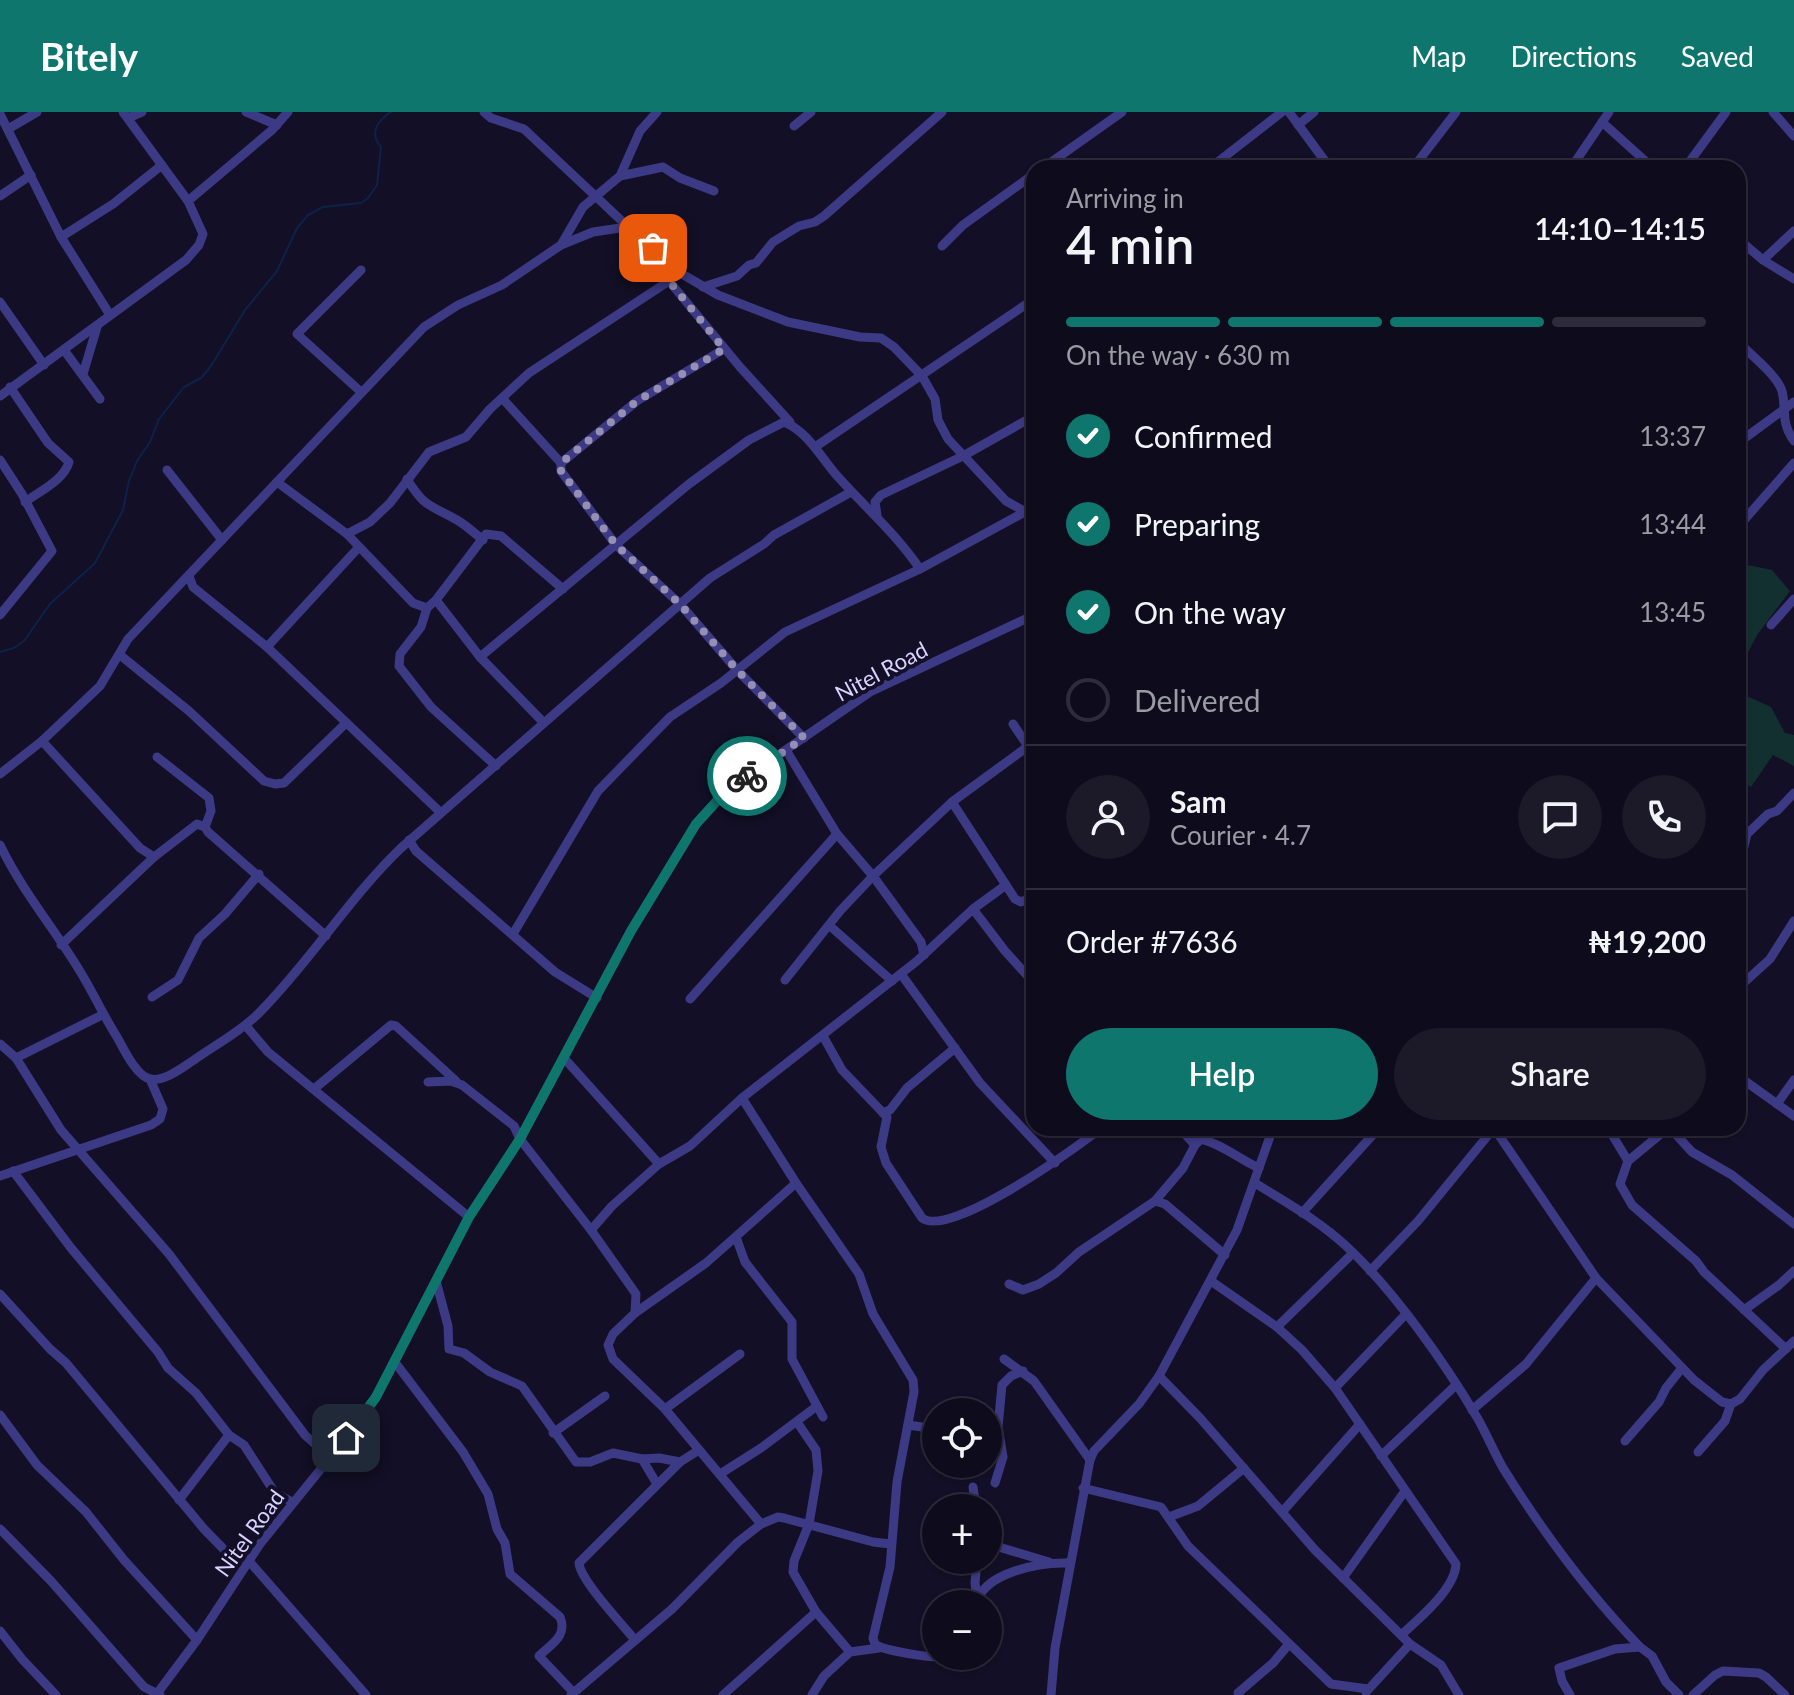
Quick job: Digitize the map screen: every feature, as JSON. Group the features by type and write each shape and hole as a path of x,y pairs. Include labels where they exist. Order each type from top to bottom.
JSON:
{"street":[{"path":"8,129 37,112"},
{"path":"0,396 186,260 199,245 203,234 188,201 125,115 142,112"},
{"path":"246,112 277,125"},
{"path":"188,201 288,112"},
{"path":"484,112 491,118 524,129 627,227 682,274 703,287 750,309 788,322 860,337 881,338 894,347 922,376 935,399 938,420 948,439 1006,501 1026,508"},
{"path":"561,245 583,207 620,176 640,131 657,112"},
{"path":"794,126 811,112"},
{"path":"703,287 737,276 756,263 773,242 799,226 824,216 942,112"},
{"path":"1054,160 1122,112"},
{"path":"1220,160 1282,112"},
{"path":"1289,112 1324,160"},
{"path":"1298,125 1314,112"},
{"path":"1419,160 1456,112"},
{"path":"1576,160 1609,112"},
{"path":"1691,160 1726,112"},
{"path":"1773,112 1794,136"},
{"path":"0,114 61,237 110,315"},
{"path":"1602,122 1644,160"},
{"path":"61,237 113,204 162,165"},
{"path":"620,176 663,167 680,178 714,191"},
{"path":"0,196 31,175"},
{"path":"942,246 963,225 1026,180"},
{"path":"0,774 42,741 100,686 128,639 424,327 449,310 502,285 561,245 593,232 627,227"},
{"path":"1763,260 1794,231"},
{"path":"1746,246 1794,279"},
{"path":"653,248 669,281 724,349 815,447 851,492 902,543 920,569"},
{"path":"361,270 297,334 361,392"},
{"path":"347,534 370,522 390,503 429,452 466,437 529,373 669,281"},
{"path":"0,302 44,365"},
{"path":"815,447 1026,304"},
{"path":"83,374 97,327"},
{"path":"561,463 637,401 724,349"},
{"path":"64,350 100,399"},
{"path":"1746,350 1776,380 1782,391 1784,427 1794,441"},
{"path":"10,387 48,443 69,462 69,467 56,480 25,502"},
{"path":"502,398 561,463 561,471 616,545 680,604 737,670 804,738"},
{"path":"1746,437 1794,402"},
{"path":"877,515 875,502 881,495 963,456 1026,421"},
{"path":"480,657 689,484 749,440 776,424 784,422 795,426"},
{"path":"0,460 52,551 0,615"},
{"path":"1746,518 1794,463"},
{"path":"167,470 222,540"},
{"path":"407,479 423,501 438,512 454,518 483,540"},
{"path":"277,482 347,534 408,599 427,608"},
{"path":"150,1079 162,1078 180,1069 246,1026 326,936 362,888 409,840 710,578 774,535 851,492"},
{"path":"513,934 598,791 670,717 785,632 920,569 1026,511"},
{"path":"496,766 431,707 399,666 400,654 421,627 427,608 486,534 501,536 563,589"},
{"path":"267,647 359,547"},
{"path":"189,576 193,587 267,647 440,812"},
{"path":"1771,625 1794,599"},
{"path":"436,600 480,657 543,722"},
{"name":"Nitel Road","path":"158,1694 292,1502 376,1397 469,1217 520,1139 631,931 696,824 726,791 870,692 1026,619"},
{"path":"120,655 189,711 264,781 284,783 345,724"},
{"path":"1013,724 1026,738"},
{"path":"42,741 140,848 154,857"},
{"path":"785,980 873,876 952,802 1026,748"},
{"path":"786,750 837,834 873,876 921,942 924,955"},
{"path":"157,757 209,798 211,811 205,827"},
{"path":"1746,838 1768,814 1777,811 1794,793"},
{"path":"952,802 1015,899 1021,902 1026,900"},
{"path":"61,945 154,857 197,824 205,827 326,936"},
{"path":"690,999 837,834"},
{"path":"409,840 416,851 567,981 597,998"},
{"path":"401,848 416,851"},
{"path":"0,1176 134,1133 160,1119 163,1109 150,1079 141,1073 102,1015 80,970 1,849"},
{"path":"152,997 180,977 199,938 225,914 259,874"},
{"path":"591,1230 612,1206 659,1164 690,1146 742,1098 901,974 973,909 1006,885"},
{"path":"973,909 1026,974"},
{"path":"1746,981 1770,959 1794,921"},
{"path":"830,926 892,981"},
{"path":"901,974 980,1083 1026,1132"},
{"path":"16,1058 102,1015"},
{"path":"314,1089 391,1025 396,1026 456,1081 514,1126 520,1139 636,1294 635,1313"},
{"path":"246,1026 268,1052 469,1217"},
{"path":"823,1036 842,1070 887,1117 881,1147 886,1163 927,1222 955,1219 1055,1163 1090,1136"},
{"path":"0,1044 16,1058 61,1130 169,1254 305,1435 316,1445 334,1453"},
{"path":"883,1113 890,1110 907,1088 955,1048"},
{"path":"564,1058 659,1164"},
{"path":"1777,1104 1794,1080"},
{"path":"428,1082 456,1081"},
{"path":"1746,1082 1794,1116"},
{"path":"742,1098 859,1274 878,1323 913,1380 914,1392 897,1482 888,1577 873,1638 879,1648"},
{"path":"1030,1136 1055,1163"},
{"path":"1187,1136 1195,1145"},
{"path":"1051,1695 1069,1563 1090,1460 1094,1451 1139,1404 1159,1376 1225,1255 1255,1183 1270,1136"},
{"path":"1302,1213 1372,1136"},
{"path":"1370,1271 1418,1221 1487,1136"},
{"path":"1499,1136 1596,1278 1682,1368 1713,1396 1731,1404"},
{"path":"1613,1136 1628,1161"},
{"path":"1659,1136 1628,1161 1620,1184 1632,1205 1696,1261 1786,1349"},
{"path":"1677,1136 1692,1152 1732,1175 1794,1224"},
{"path":"1009,1284 1023,1290 1039,1284 1089,1245 1155,1201 1183,1168 1201,1139 1259,1168"},
{"path":"13,1171 168,1368 196,1393 229,1435 244,1445 275,1493 292,1502"},
{"path":"761,1524 665,1409 613,1359 608,1345 613,1334 635,1313 706,1263 796,1183"},
{"path":"1255,1183 1302,1213 1353,1253 1406,1314 1456,1385 1502,1466 1565,1557 1599,1604 1652,1656 1666,1682 1679,1695"},
{"path":"1155,1201 1165,1204 1225,1255"},
{"path":"736,1237 745,1262 792,1322 792,1359 823,1417"},
{"path":"1277,1327 1353,1253"},
{"path":"1744,1310 1794,1271"},
{"path":"1472,1410 1526,1364 1596,1278"},
{"path":"436,1281 448,1326 449,1349 464,1353 490,1372 522,1386 576,1462 590,1462 613,1453 680,1462"},
{"path":"1211,1281 1277,1327 1302,1350 1335,1388 1453,1558 1456,1573 1451,1582 1422,1618 1401,1635"},
{"path":"0,1294 66,1363 223,1551 246,1565 366,1695"},
{"path":"1335,1388 1406,1314"},
{"path":"1698,1452 1725,1421 1731,1404 1740,1399 1763,1370 1794,1341"},
{"path":"665,1409 740,1354"},
{"path":"1004,1359 1023,1371 1045,1396 1090,1460"},
{"path":"394,1361 463,1452 488,1494 497,1529 505,1543 510,1574 560,1617 564,1626 562,1634 539,1656 573,1694 672,1609 732,1547 761,1524 778,1517 890,1544"},
{"path":"1625,1441 1659,1402 1682,1368"},
{"path":"1000,1398 1002,1385 1011,1376 1023,1371"},
{"path":"1159,1376 1315,1550 1410,1644 1441,1665 1459,1695"},
{"path":"1381,1456 1456,1385"},
{"path":"553,1433 605,1396"},
{"path":"720,1474 817,1406"},
{"path":"0,1415 44,1473 86,1512 124,1560 197,1640"},
{"path":"797,1422 816,1450 818,1471 809,1524 794,1561 793,1572 816,1612 850,1652"},
{"path":"1283,1511 1360,1424"},
{"path":"908,1425 922,1427"},
{"path":"179,1500 229,1435"},
{"path":"635,1640 580,1571 579,1563 680,1462 699,1450"},
{"path":"642,1459 657,1484"},
{"path":"1169,1517 1191,1510 1207,1500 1244,1468"},
{"path":"995,1483 997,1478"},
{"path":"973,1487 974,1494"},
{"path":"1083,1488 1156,1504 1169,1517 1188,1546 1332,1690 1365,1692 1410,1644"},
{"path":"1343,1578 1405,1491"},
{"path":"0,1529 51,1581 144,1687 158,1694"},
{"path":"1002,1548 1052,1563"},
{"path":"985,1590 988,1585 1015,1571 1052,1563 1069,1563"},
{"path":"723,1695 816,1612"},
{"path":"0,1631 56,1695"},
{"path":"1238,1693 1273,1663 1289,1644"},
{"path":"1570,1695 1559,1668 1615,1649 1640,1647"},
{"path":"812,1695 824,1676 850,1652 879,1648 922,1655"},
{"path":"1693,1695 1723,1671 1759,1673 1785,1695"}],"green space":[{"path":"1746,565 1772,570 1790,591 1757,635 1746,656"},
{"path":"1746,696 1771,707 1785,733 1794,735 1794,766 1773,755 1751,787 1746,784"}],"waterway":[{"path":"0,652 24,641 50,604 95,563 123,510 129,481 159,419 184,387 201,378 211,366 245,310 277,271 297,228 308,215 323,207 361,203 368,198 377,185 381,147 377,142 376,128 391,112"}],"way so far":[{"path":"653,248 669,281 724,349 637,401 560,466 616,545 680,604 737,670 804,738 747,776"}],"route":[{"path":"346,1438 376,1397 469,1217 520,1139 631,931 696,824 726,791 747,776"}]}
